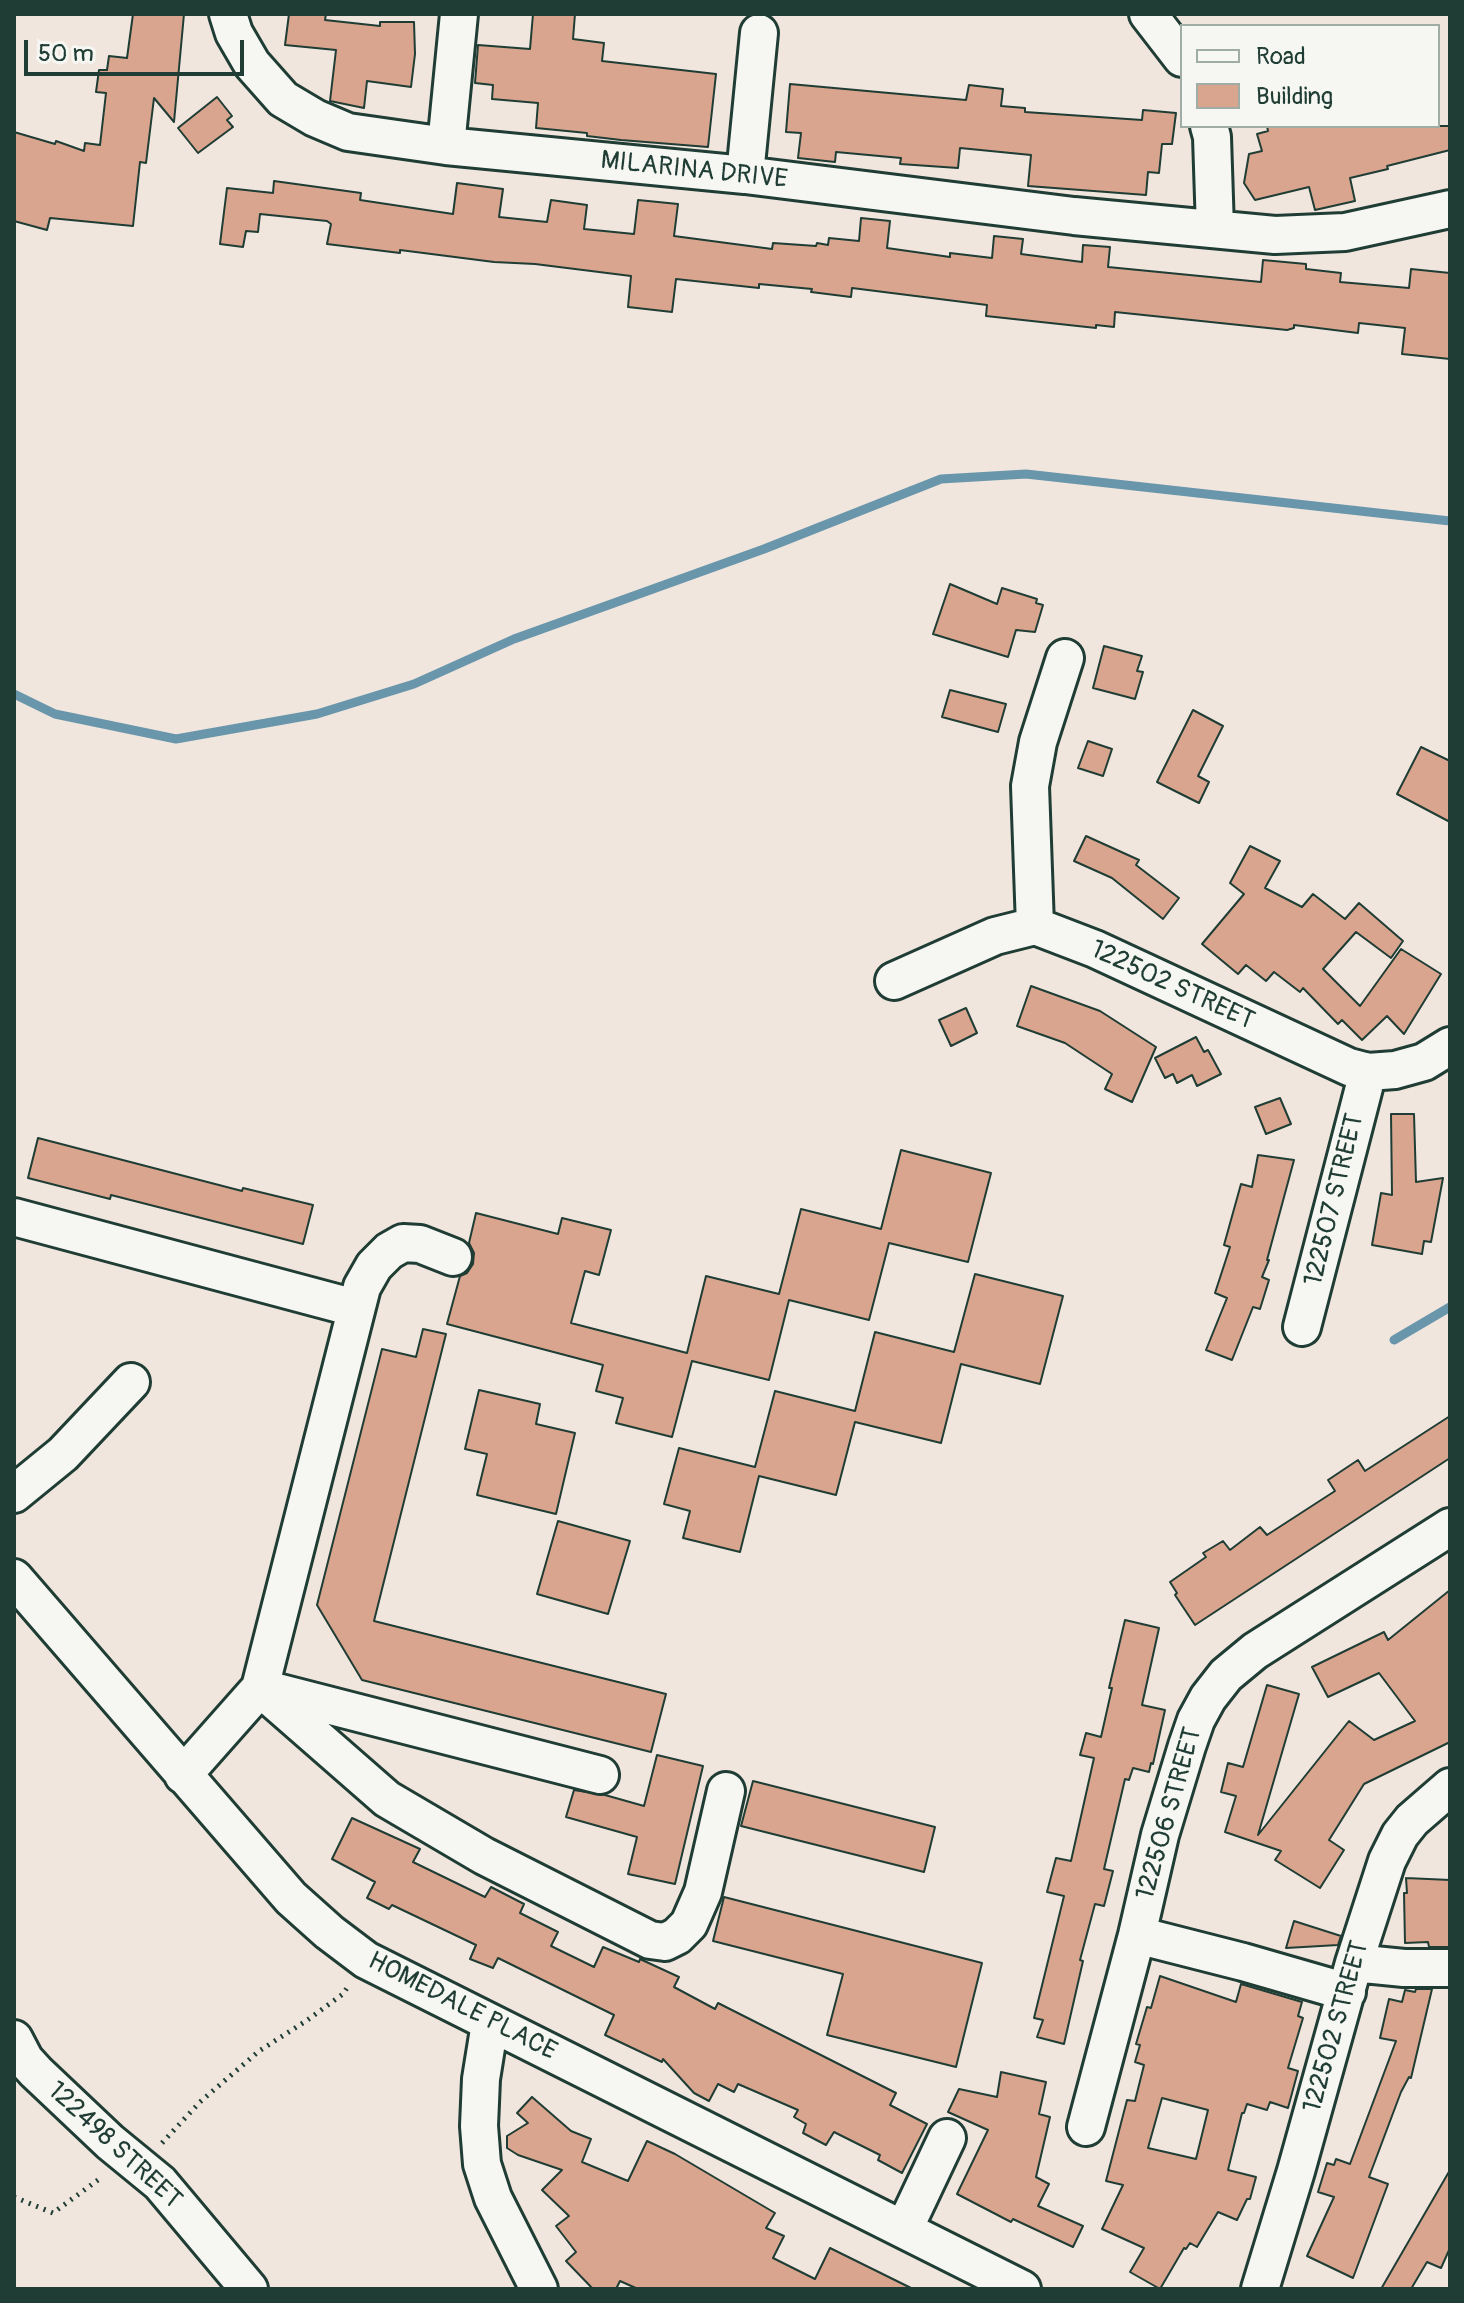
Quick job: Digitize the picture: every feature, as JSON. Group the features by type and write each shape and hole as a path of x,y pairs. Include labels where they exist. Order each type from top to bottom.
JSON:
{"street":[{"name":"MILARINA DRIVE","path":"228,14 234,33 252,64 283,99 315,118 348,132 446,146 745,175 1074,216 1275,235 1345,232 1450,209"},
{"path":"446,146 459,14"},
{"path":"1148,14 1180,55"},
{"path":"745,175 759,33"},
{"path":"1210,128 1215,229"},
{"path":"894,981 995,936 1035,926 1030,786 1038,742 1065,658"},
{"name":"122502 STREET","path":"1035,926 1095,949 1308,1050 1368,1072 1395,1070 1424,1062 1450,1046"},
{"name":"122507 STREET","path":"1302,1327 1368,1072"},
{"path":"14,1217 355,1308"},
{"path":"183,1775 260,1688 362,1287 374,1266 389,1251 403,1243 420,1244 453,1257"},
{"path":"14,1494 63,1454 131,1382"},
{"name":"122506 STREET","path":"1086,2127 1160,1835 1187,1746 1208,1698 1226,1675 1255,1651 1450,1527"},
{"name":"HOMEDALE PLACE","path":"14,1578 291,1898 366,1960 904,2229 1013,2287"},
{"path":"260,1688 600,1775"},
{"path":"260,1688 387,1799 484,1856 650,1940 665,1942 689,1924 703,1892 726,1791"},
{"name":"122502 STREET","path":"1260,2289 1387,1861 1400,1835 1429,1803 1450,1787"},
{"path":"1137,1935 1243,1962 1350,1978 1450,1968"},
{"path":"490,2023 481,2079 479,2126 482,2164 493,2198 539,2289"},
{"name":"122498 STREET","path":"14,2039 25,2060 36,2072 160,2183 249,2289"},
{"path":"904,2229 947,2138"}],"path":[{"path":"14,2197 53,2213 134,2162 259,2051 343,1994 366,1960"}],"building":[{"path":"133,14 184,14 174,122 154,98 146,163 140,162 133,226 50,218 47,230 14,221 14,132 84,151 85,143 100,145 106,93 96,92 99,70 107,70 109,56 127,58"},
{"path":"289,14 326,14 325,20 380,26 380,22 414,22 415,54 411,87 367,81 364,108 330,101 336,50 285,45"},
{"path":"533,14 575,14 573,39 604,43 602,61 716,74 708,147 621,140 536,128 538,103 492,99 493,85 475,83 478,45 530,49"},
{"path":"790,84 966,100 969,85 1003,89 1001,106 1025,108 1025,112 1142,120 1143,110 1176,113 1172,144 1162,144 1159,173 1148,172 1146,195 1028,186 1031,155 960,148 958,168 900,164 901,158 836,152 835,162 798,158 801,133 786,132"},
{"path":"217,97 232,116 227,120 233,127 198,153 178,128"},
{"path":"1450,126 1450,150 1350,178 1355,201 1315,210 1309,187 1255,200 1244,183 1249,154 1262,151 1257,134 1268,131 1267,128"},
{"path":"274,181 361,193 360,200 453,214 457,183 503,189 499,217 547,222 551,200 587,205 584,229 634,234 638,200 678,204 674,236 772,249 773,243 816,246 817,243 828,245 829,238 859,241 861,218 890,221 887,248 950,257 950,253 992,258 994,236 1023,239 1021,254 1082,262 1083,245 1110,247 1108,267 1261,282 1263,260 1306,264 1306,269 1341,273 1340,282 1409,288 1411,269 1450,273 1450,359 1402,354 1405,328 1359,323 1358,333 1294,325 1294,328 1287,330 1115,312 1114,327 1096,325 1096,328 986,316 987,305 852,288 851,297 811,292 812,289 759,284 759,288 676,279 672,312 628,307 631,276 327,244 331,224 327,221 260,214 258,232 246,231 243,247 220,244 227,188 273,193"},
{"path":"950,584 997,604 1002,588 1037,599 1036,603 1043,605 1035,632 1016,630 1008,657 933,634"},
{"path":"1104,646 1142,656 1137,671 1143,672 1135,699 1093,688"},
{"path":"950,690 1006,704 998,732 942,717"},
{"path":"1193,710 1223,726 1198,776 1209,782 1199,803 1157,782"},
{"path":"1088,741 1112,749 1103,776 1078,768"},
{"path":"1421,747 1450,761 1450,822 1397,794"},
{"path":"1086,836 1139,860 1136,865 1179,898 1163,919 1112,878 1074,861"},
{"path":"1250,846 1280,861 1265,888 1302,907 1313,894 1345,919 1359,903 1403,941 1391,958 1356,932 1323,969 1360,1006 1401,949 1441,974 1404,1034 1387,1016 1362,1040 1342,1020 1338,1024 1303,988 1300,992 1274,972 1266,981 1246,965 1238,974 1202,944 1244,894 1230,883"},
{"path":"1031,986 1100,1011 1156,1047 1132,1102 1105,1089 1112,1074 1065,1043 1017,1026"},
{"path":"966,1008 977,1033 951,1046 939,1020"},
{"path":"1196,1037 1204,1052 1208,1050 1221,1074 1197,1086 1192,1075 1177,1083 1173,1074 1165,1078 1155,1058"},
{"path":"1280,1098 1291,1124 1266,1134 1255,1107"},
{"path":"1391,1114 1414,1114 1416,1182 1443,1178 1431,1242 1424,1241 1422,1254 1372,1245 1381,1193 1392,1195"},
{"path":"38,1138 242,1191 243,1188 313,1205 303,1244 111,1195 110,1199 28,1178"},
{"path":"901,1150 991,1173 968,1262 889,1243 869,1320 789,1300 769,1380 692,1361 672,1437 616,1423 623,1398 596,1391 603,1365 447,1324 460,1276 467,1273 473,1264 474,1253 469,1243 476,1213 558,1234 562,1218 611,1230 599,1275 585,1271 571,1323 687,1353 706,1276 779,1294 801,1209 881,1229"},
{"path":"1258,1155 1294,1160 1262,1277 1269,1280 1260,1309 1253,1307 1232,1360 1206,1350 1227,1298 1215,1293 1230,1247 1224,1245 1241,1184 1252,1187"},
{"path":"975,1274 1063,1296 1040,1384 961,1364 941,1443 855,1422 836,1495 759,1476 740,1552 683,1538 690,1511 664,1504 679,1448 755,1467 775,1391 855,1411 875,1332 954,1352"},
{"path":"423,1329 446,1334 374,1621 666,1694 651,1752 362,1680 317,1605 382,1349 416,1357"},
{"path":"479,1390 540,1404 536,1424 575,1433 556,1514 477,1495 487,1454 465,1449"},
{"path":"1450,1416 1450,1458 1195,1625 1170,1582 1206,1557 1203,1553 1223,1541 1230,1550 1260,1527 1267,1535 1335,1491 1328,1480 1358,1460 1365,1471"},
{"path":"558,1521 630,1541 608,1614 537,1594"},
{"path":"1450,1590 1450,1742 1364,1784 1329,1840 1344,1850 1320,1888 1275,1860 1281,1851 1225,1832 1236,1796 1221,1792 1228,1763 1243,1767 1267,1685 1299,1694 1258,1835 1349,1721 1374,1740 1415,1721 1379,1673 1328,1697 1312,1667 1384,1632 1388,1640"},
{"path":"1125,1620 1159,1628 1142,1705 1165,1710 1149,1772 1133,1768 1129,1780 1125,1779 1104,1869 1113,1871 1104,1906 1095,1904 1080,1960 1083,1961 1064,2044 1037,2037 1043,2020 1034,2018 1064,1896 1047,1892 1056,1858 1071,1861 1094,1758 1080,1755 1086,1733 1101,1737"},
{"path":"657,1755 703,1766 675,1884 628,1874 637,1837 566,1817 574,1790 644,1806"},
{"path":"753,1781 935,1827 924,1872 741,1826"},
{"path":"352,1818 420,1849 413,1862 485,1897 491,1887 524,1904 520,1913 558,1932 551,1946 594,1967 603,1947 639,1962 640,1959 679,1977 674,1987 715,2009 718,2003 896,2093 890,2105 927,2124 902,2173 878,2160 880,2155 834,2132 826,2145 803,2133 806,2124 794,2117 798,2110 738,2084 734,2092 718,2084 709,2101 694,2093 663,2059 662,2062 605,2035 614,2015 498,1958 493,1968 470,1959 476,1945 392,1905 389,1909 367,1898 375,1882 332,1859"},
{"path":"1406,1878 1450,1880 1450,1947 1429,1947 1428,1942 1405,1943"},
{"path":"724,1897 982,1963 956,2067 827,2035 843,1974 713,1941"},
{"path":"1294,1921 1341,1936 1338,1945 1286,1948"},
{"path":"1160,1976 1236,2002 1241,1984 1302,2002 1298,2016 1303,2018 1288,2068 1298,2071 1288,2108 1270,2102 1267,2110 1247,2104 1242,2113 1228,2170 1256,2177 1250,2199 1247,2199 1237,2220 1218,2212 1197,2247 1190,2243 1184,2248 1160,2289 1130,2272 1144,2248 1102,2229 1123,2185 1106,2181 1127,2100 1135,2101 1144,2065 1135,2062 1140,2045 1136,2044 1147,2007 1151,2008","holes":["1162,2098 1208,2110 1196,2159 1148,2148"]},
{"path":"1416,1989 1432,1989 1411,2078 1401,2092 1369,2177 1388,2184 1353,2278 1307,2256 1334,2197 1318,2192 1327,2163 1334,2165 1336,2159 1350,2164 1396,2041 1380,2038 1389,1999 1402,2002 1405,1990 1415,1992"},
{"path":"1001,2072 1046,2082 1039,2114 1050,2117 1036,2177 1049,2184 1038,2206 1083,2226 1073,2247 1013,2219 1011,2222 957,2194 988,2130 948,2112 959,2089 997,2097"},
{"path":"532,2097 571,2131 591,2139 582,2162 628,2181 647,2141 775,2213 766,2228 784,2236 773,2258 815,2279 830,2248 913,2289 638,2289 620,2281 616,2289 593,2289 566,2261 576,2252 556,2226 569,2216 542,2190 562,2170 518,2155 507,2148 507,2136 528,2123 517,2113"},
{"path":"1450,2170 1450,2248 1441,2268 1427,2262 1411,2289 1381,2289"}],"waterway":[{"path":"14,694 55,714 176,739 317,714 414,684 514,639 764,549 941,479 1026,474 1450,521"},
{"path":"1394,1340 1450,1307"}]}
